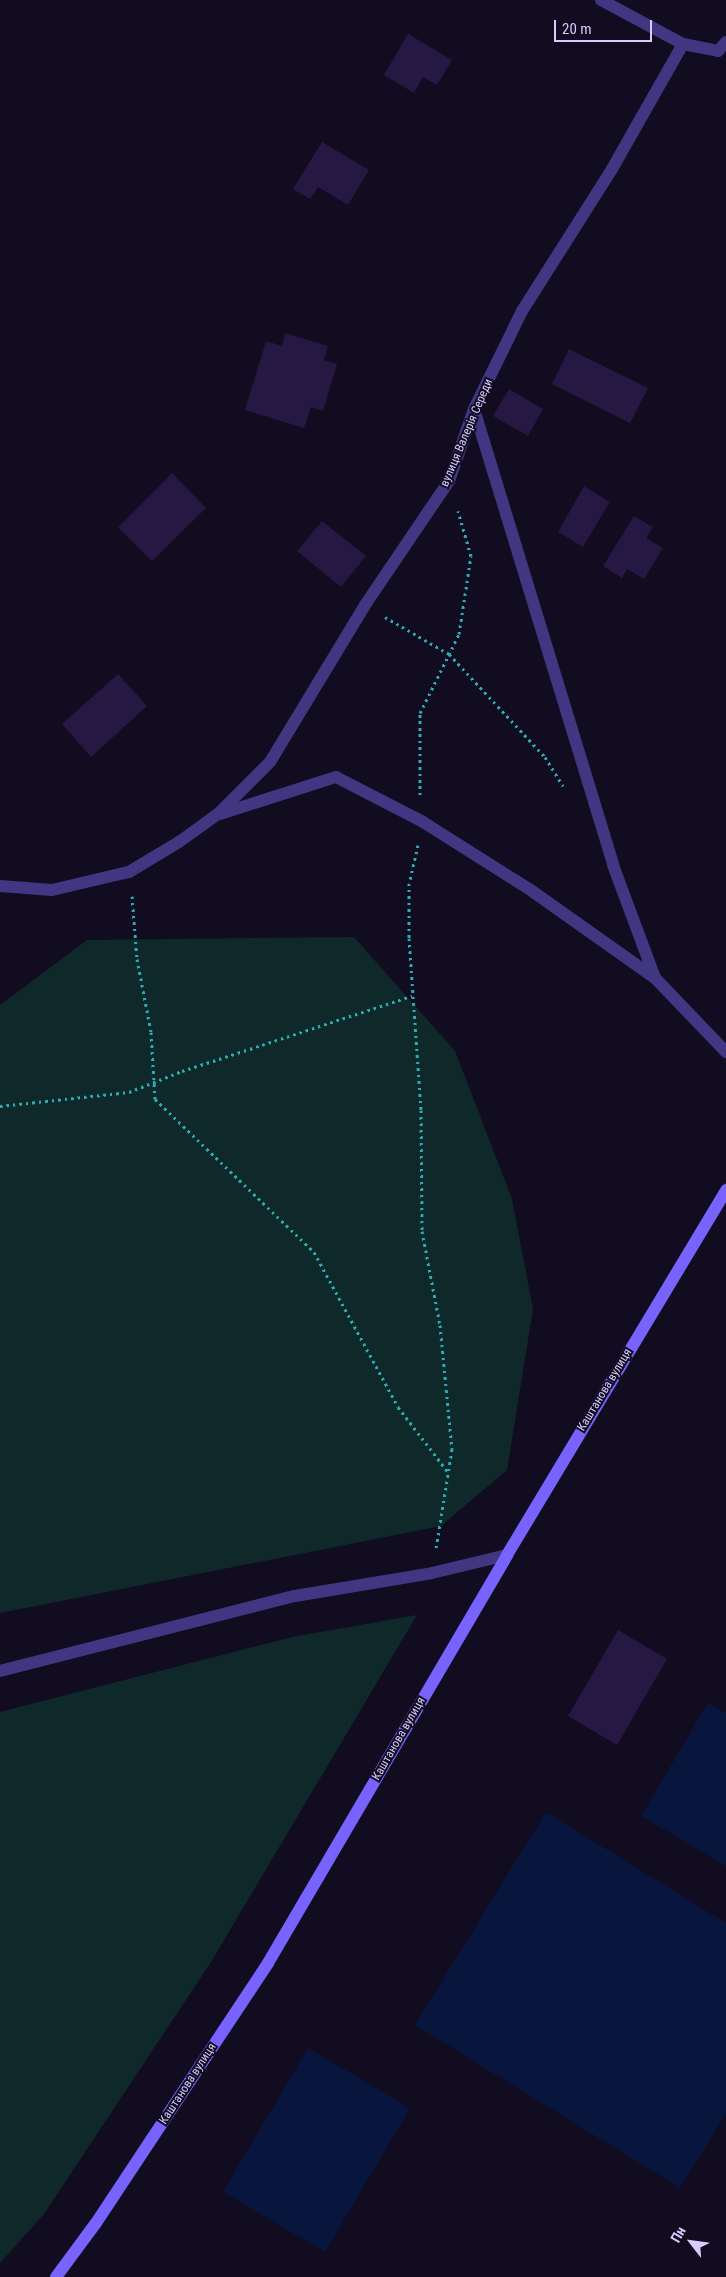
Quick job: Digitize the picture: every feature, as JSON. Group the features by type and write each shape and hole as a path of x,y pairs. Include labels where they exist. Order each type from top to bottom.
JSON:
{"street":[{"path":"601,0 683,44 723,49"},
{"name":"вулиця Валерія Середи","path":"0,886 52,890 129,872 179,842 218,814 270,762 365,605 449,481 474,409 522,312 612,170 683,44"},
{"path":"474,409 613,865 655,978"},
{"path":"218,814 336,777 423,822 532,891 655,978 726,1052"},
{"name":"Каштанова вулиця","path":"56,2277 96,2223 268,1963 507,1555 726,1190"},
{"path":"0,1672 295,1596 432,1573 507,1555"}],"path":[{"path":"432,1573 452,1449 440,1325 422,1231 421,1110 412,996 409,883 423,822 420,794 420,713 459,634 471,556 449,481"},
{"path":"365,605 449,654 545,757 566,790"},
{"path":"129,872 137,959 151,1032 155,1099 314,1252 398,1407 448,1472"},
{"path":"0,1106 129,1092 412,996"}],"green space":[{"path":"354,937 455,1051 512,1199 533,1309 507,1470 441,1526 0,1613 0,1005 87,940"},
{"path":"417,1615 211,1962 44,2214 0,2263 0,1712 292,1637"}],"water":[{"path":"708,1703 726,1713 726,1866 641,1816"},
{"path":"546,1812 726,1923 726,2114 680,2188 415,2025"},
{"path":"308,2048 410,2108 325,2252 223,2192"}],"building":[{"path":"408,34 452,60 437,85 423,77 414,93 384,75"},
{"path":"322,142 369,170 348,205 318,187 310,199 293,189"},
{"path":"285,333 328,346 324,360 337,364 323,411 311,407 304,428 245,410 266,341 282,346"},
{"path":"569,349 648,388 630,423 552,384"},
{"path":"509,389 543,409 528,436 493,416"},
{"path":"172,473 206,508 152,561 118,527"},
{"path":"584,486 610,502 583,547 558,532"},
{"path":"634,516 653,527 646,538 663,548 644,579 627,569 622,578 603,566"},
{"path":"322,521 366,556 341,587 297,551"},
{"path":"118,674 147,706 91,757 62,724"},
{"path":"618,1630 667,1659 617,1745 568,1716"}]}
